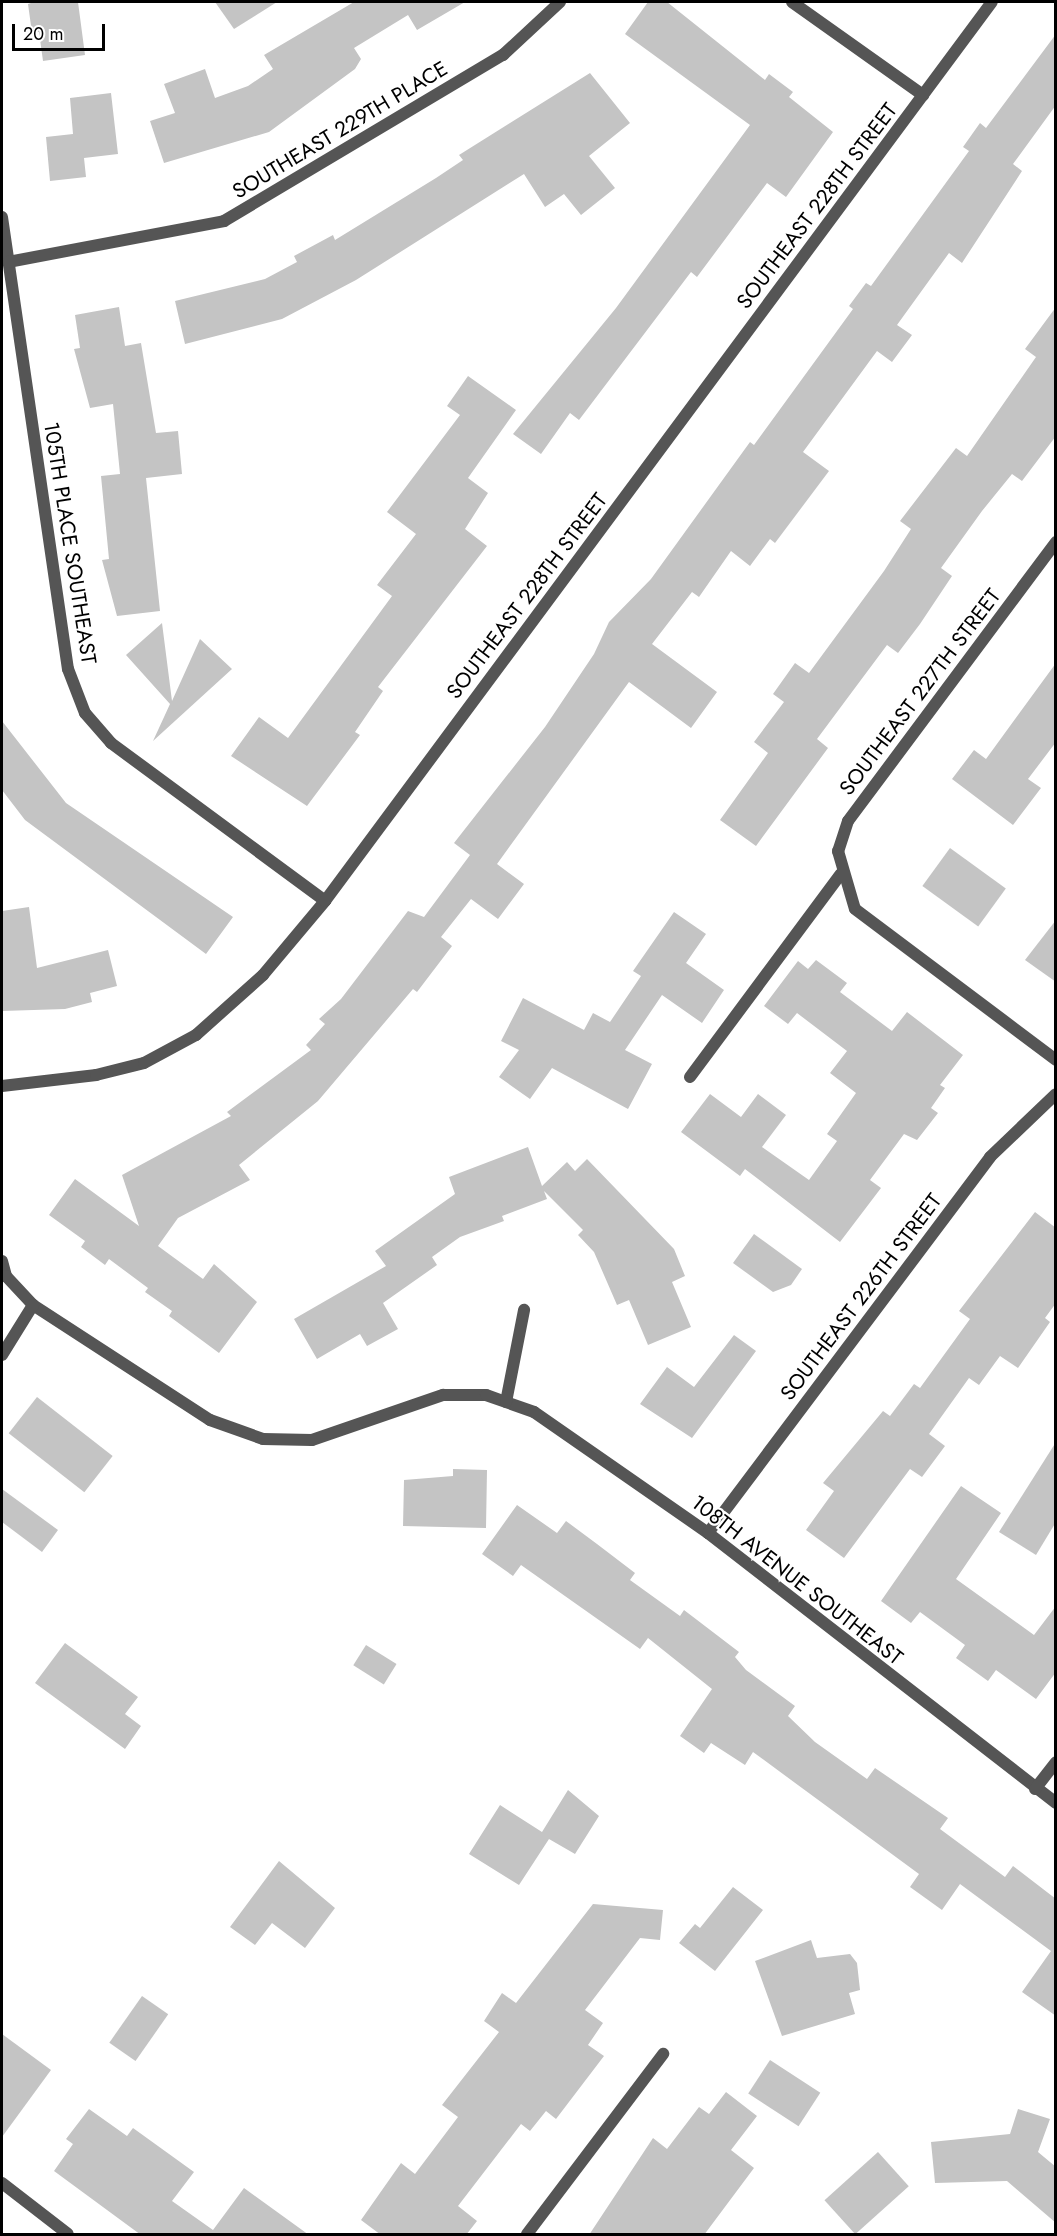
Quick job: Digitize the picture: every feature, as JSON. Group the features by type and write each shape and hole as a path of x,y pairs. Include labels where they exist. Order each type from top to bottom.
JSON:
{"street":[{"name":"SOUTHEAST 229TH PLACE","path":"8,262 224,221 503,55 560,2"},
{"path":"792,2 923,95"},
{"name":"SOUTHEAST 228TH STREET","path":"2,1086 96,1075 144,1063 196,1035 263,975 325,901 992,2"},
{"name":"105TH PLACE SOUTHEAST","path":"2,217 68,669 85,713 111,743 325,901"},
{"name":"SOUTHEAST 227TH STREET","path":"841,874 838,851 848,821 1056,542"},
{"path":"841,874 855,909 1056,1060"},
{"path":"690,1077 841,874"},
{"name":"SOUTHEAST 226TH STREET","path":"708,1533 990,1157 1056,1094"},
{"name":"108TH AVENUE SOUTHEAST","path":"2,1261 6,1276 33,1305 210,1420 263,1439 312,1440 443,1395 486,1395 534,1412 708,1533 1035,1789 1056,1803"},
{"path":"2,1354 33,1305"},
{"path":"506,1402 524,1310"},
{"path":"1035,1789 1056,1762"},
{"path":"527,2235 663,2054"},
{"path":"2,2183 68,2235"}],"building":[{"path":"78,2 85,55 43,61 39,32 32,33 28,4"},
{"path":"215,2 277,2 234,29"},
{"path":"354,2 465,2 417,30 408,15 354,48 361,59 355,69 269,132 164,163 150,121 175,113 164,84 205,69 215,98 248,86 273,69 264,55"},
{"path":"648,2 667,2 765,80 769,74 793,92 789,97 833,132 786,197 767,183 697,277 691,272 579,420 570,413 541,454 513,434 616,308 750,125 625,34"},
{"path":"1056,34 1056,105 1013,164 1022,171 962,263 949,253 897,325 912,335 892,362 877,351 803,452 829,471 775,543 770,539 750,566 731,551 699,597 692,592 652,644 717,692 691,728 629,682 497,864 524,884 498,919 471,899 441,937 452,946 417,992 413,989 318,1101 239,1165 250,1180 178,1218 158,1246 203,1279 214,1264 257,1302 219,1353 169,1316 172,1311 145,1292 148,1288 109,1259 105,1265 81,1247 85,1241 49,1215 75,1179 139,1226 122,1175 231,1116 227,1112 311,1050 306,1045 325,1024 319,1019 341,999 408,911 424,917 470,855 454,843 545,727 594,654 609,622 651,579 750,442 754,445 853,309 849,306 866,283 871,286 969,151 963,147 980,123 986,128"},
{"path":"590,73 630,123 589,156 615,188 581,215 564,194 545,207 524,174 356,280 282,319 185,344 175,301 265,279 297,262 294,256 333,235 335,240 436,178 463,160 459,155"},
{"path":"111,93 118,154 84,158 86,177 50,181 46,137 73,134 70,98"},
{"path":"119,307 125,346 141,343 156,433 178,431 182,474 146,478 160,611 117,616 102,560 109,559 101,476 120,474 113,404 90,408 74,349 80,348 75,315"},
{"path":"1056,307 1056,436 1022,481 1012,474 982,511 941,568 952,576 920,624 898,653 887,645 817,739 828,748 756,846 720,820 768,753 754,742 784,702 773,694 795,663 809,673 884,571 911,529 900,521 956,448 967,456 1036,357 1025,349"},
{"path":"468,376 516,410 468,478 488,493 465,529 487,546 378,687 383,691 355,732 360,735 307,806 231,756 259,717 288,738 392,596 377,585 416,534 387,512 460,415 447,406"},
{"path":"162,623 172,701 200,639 232,669 153,741 170,704 126,655"},
{"path":"1056,663 1056,742 1028,779 1041,788 1013,825 952,779 974,750 986,759"},
{"path":"2,721 66,803 233,917 206,954 25,820 2,790"},
{"path":"950,848 1006,889 978,927 922,886"},
{"path":"29,907 37,968 108,950 117,986 90,993 92,1002 65,1009 2,1011 2,911"},
{"path":"674,912 706,934 686,963 724,990 702,1023 662,995 625,1050 652,1064 628,1109 552,1068 530,1099 499,1077 519,1050 501,1041 523,998 584,1030 593,1013 610,1022 641,976 633,971"},
{"path":"1056,920 1056,982 1025,960"},
{"path":"816,960 847,983 840,992 892,1031 907,1012 963,1055 940,1085 945,1088 931,1108 938,1113 917,1140 904,1134 870,1180 881,1188 840,1242 745,1169 740,1176 681,1132 710,1094 741,1117 758,1094 786,1115 762,1147 809,1180 837,1141 827,1134 856,1093 830,1073 847,1051 797,1013 788,1024 764,1006 798,961 808,969"},
{"path":"528,1147 542,1186 567,1162 575,1171 587,1159 674,1249 685,1276 672,1282 691,1327 648,1345 629,1300 617,1305 594,1252 578,1235 583,1230 544,1191 547,1199 502,1216 504,1221 460,1237 432,1257 437,1265 383,1303 398,1329 367,1346 360,1334 317,1359 294,1319 386,1266 375,1251 455,1194 449,1177"},
{"path":"1035,1212 1056,1228 1056,1303 1045,1318 1050,1322 1018,1368 1000,1356 979,1385 969,1378 929,1434 945,1446 922,1477 910,1469 844,1558 806,1530 834,1491 823,1483 883,1411 890,1416 914,1384 920,1388 970,1319 959,1311"},
{"path":"754,1234 802,1269 791,1285 773,1292 733,1263"},
{"path":"734,1335 756,1351 692,1438 640,1404 667,1367 694,1387"},
{"path":"37,1397 113,1456 84,1492 9,1433"},
{"path":"1056,1442 1056,1522 1036,1555 999,1532"},
{"path":"453,1469 487,1470 486,1528 403,1526 404,1480 453,1476"},
{"path":"961,1486 1001,1513 956,1579 1034,1635 1056,1606 1056,1672 1036,1699 996,1670 988,1681 956,1658 965,1645 920,1612 911,1623 881,1601"},
{"path":"2,1489 58,1530 42,1552 2,1522"},
{"path":"517,1505 557,1533 566,1521 635,1573 630,1580 680,1616 684,1610 739,1652 735,1657 746,1670 795,1706 788,1716 815,1742 867,1779 875,1768 948,1818 940,1829 1005,1877 1013,1866 1056,1899 1056,2016 1022,1992 1051,1951 960,1884 942,1910 910,1887 919,1874 753,1752 745,1765 711,1743 704,1753 680,1736 712,1689 648,1638 640,1649 521,1565 513,1576 482,1554"},
{"path":"65,1643 138,1697 125,1714 141,1726 125,1749 35,1683"},
{"path":"366,1645 397,1664 384,1684 353,1665"},
{"path":"568,1790 599,1816 575,1854 549,1839 519,1885 469,1854 500,1805 542,1832"},
{"path":"279,1861 335,1908 305,1948 272,1923 255,1945 230,1927"},
{"path":"733,1887 763,1910 715,1971 679,1943 695,1924 700,1928"},
{"path":"593,1904 663,1910 660,1940 640,1938 585,2010 603,2023 588,2045 604,2056 556,2119 546,2111 530,2131 521,2124 458,2206 477,2221 466,2235 381,2235 361,2220 401,2163 415,2174 458,2117 442,2105 499,2032 484,2021 502,1993 516,2003"},
{"path":"811,1940 817,1958 850,1954 857,1963 860,1990 849,1993 855,2014 782,2036 755,1961"},
{"path":"142,1996 168,2014 136,2061 109,2043"},
{"path":"2,2034 51,2070 2,2137"},
{"path":"770,2060 820,2093 799,2126 748,2094"},
{"path":"726,2092 757,2116 731,2150 754,2168 704,2235 589,2235 653,2138 667,2149 699,2107 709,2114"},
{"path":"89,2109 127,2136 133,2128 194,2172 172,2201 213,2230 244,2188 309,2235 141,2235 54,2171 73,2144 66,2139"},
{"path":"1018,2109 1050,2119 1038,2152 1056,2167 1056,2223 1007,2181 935,2183 931,2142 1010,2134"},
{"path":"878,2152 909,2186 856,2234 824,2200"}]}
